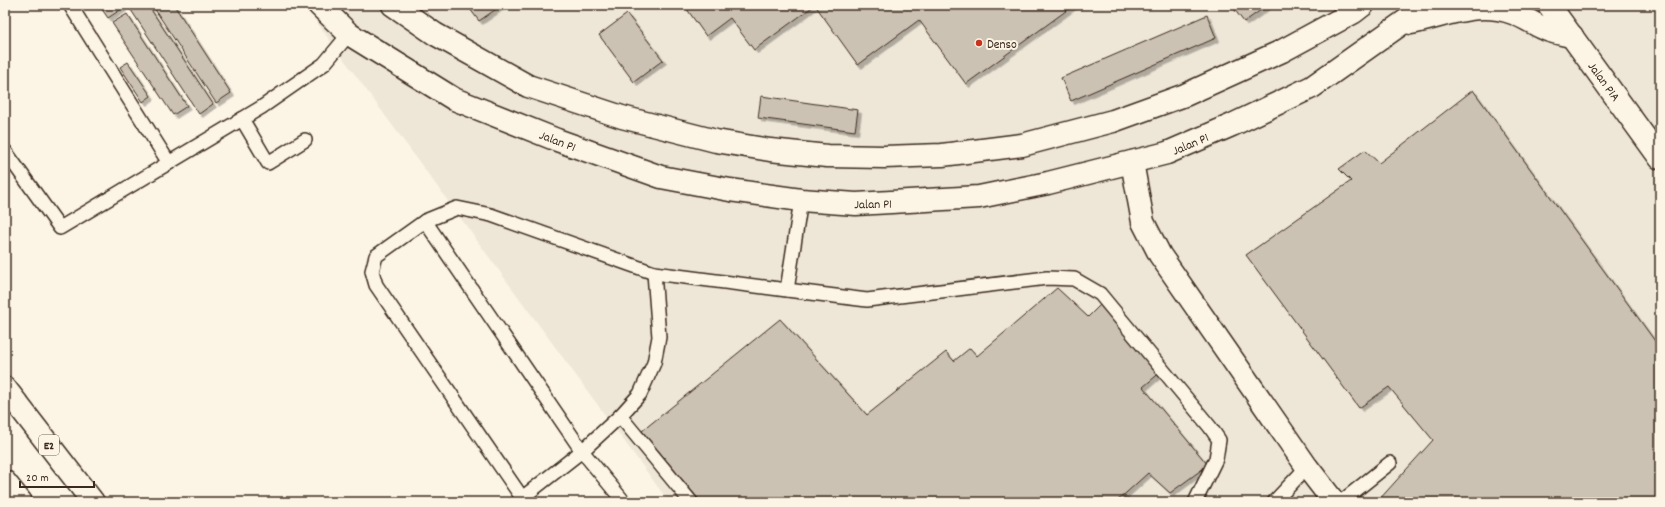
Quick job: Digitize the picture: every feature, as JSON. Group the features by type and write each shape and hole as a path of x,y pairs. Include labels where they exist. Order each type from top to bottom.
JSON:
{"main road":[{"name":"Jalan P1","path":"319,5 349,34 454,99 556,140 661,177 730,190 801,200 856,204 979,197 1048,183 1167,153 1218,132 1312,87 1428,5"},
{"path":"393,5 435,34 528,86 622,117 716,141 770,150 827,156 884,157 942,155 1022,146 1113,121 1185,95 1282,51 1354,12 1363,5"},
{"name":"Jalan P1A","path":"1549,5 1660,158"},
{"path":"1558,5 1572,36"},
{"path":"1402,24 1424,20 1458,10 1476,8 1494,9 1511,12 1528,19 1544,29 1572,36"},
{"path":"1132,162 1143,222 1160,255 1307,467 1334,502"},
{"name":"E2","path":"5,388 93,502"},
{"path":"5,482 21,502"}],"lane":[{"path":"70,5 169,163"},
{"path":"5,151 60,228 242,119 324,64 349,34"},
{"path":"242,119 268,163 305,140"},
{"path":"787,290 801,200"},
{"path":"654,273 660,337 654,363 640,394 620,416 582,451 524,500 376,285 372,270 376,256 425,221 457,208 491,215 654,273 867,300 1046,278 1074,279 1100,294 1210,427 1219,440 1216,459 1194,502"},
{"path":"425,221 582,451 624,502"},
{"path":"620,416 691,502"},
{"path":"1341,502 1390,463"},
{"path":"1274,502 1307,467"}],"shaded area":[{"path":"304,5 1660,5 1660,502 669,502"}],"building":[{"path":"99,5 121,5 123,8 108,18"},
{"path":"139,5 148,5 213,104 199,114 131,10"},
{"path":"152,5 174,5 231,93 216,103"},
{"path":"467,5 502,5 479,21"},
{"path":"684,5 815,5 754,50 730,18 706,36"},
{"name":"Denso","path":"815,5 1074,5 966,84 919,20 858,65"},
{"path":"1231,5 1268,5 1244,22"},
{"path":"127,14 187,106 173,115 112,23"},
{"path":"627,14 663,60 634,82 599,35"},
{"path":"1207,15 1216,38 1071,101 1061,78"},
{"path":"128,62 151,96 143,102 120,67"},
{"path":"1473,90 1660,348 1660,498 1655,502 1377,502 1433,440 1389,387 1359,408 1246,255 1351,181 1339,169 1365,150 1379,163"},
{"path":"761,96 858,110 855,131 758,118"},
{"path":"1057,288 1088,317 1102,303 1162,371 1143,387 1208,465 1170,493 1148,473 1116,502 701,502 642,431 780,319 867,415 946,352 954,361 970,348 977,356"}],"place":[{"name":"Denso","path":"979,43"}]}
